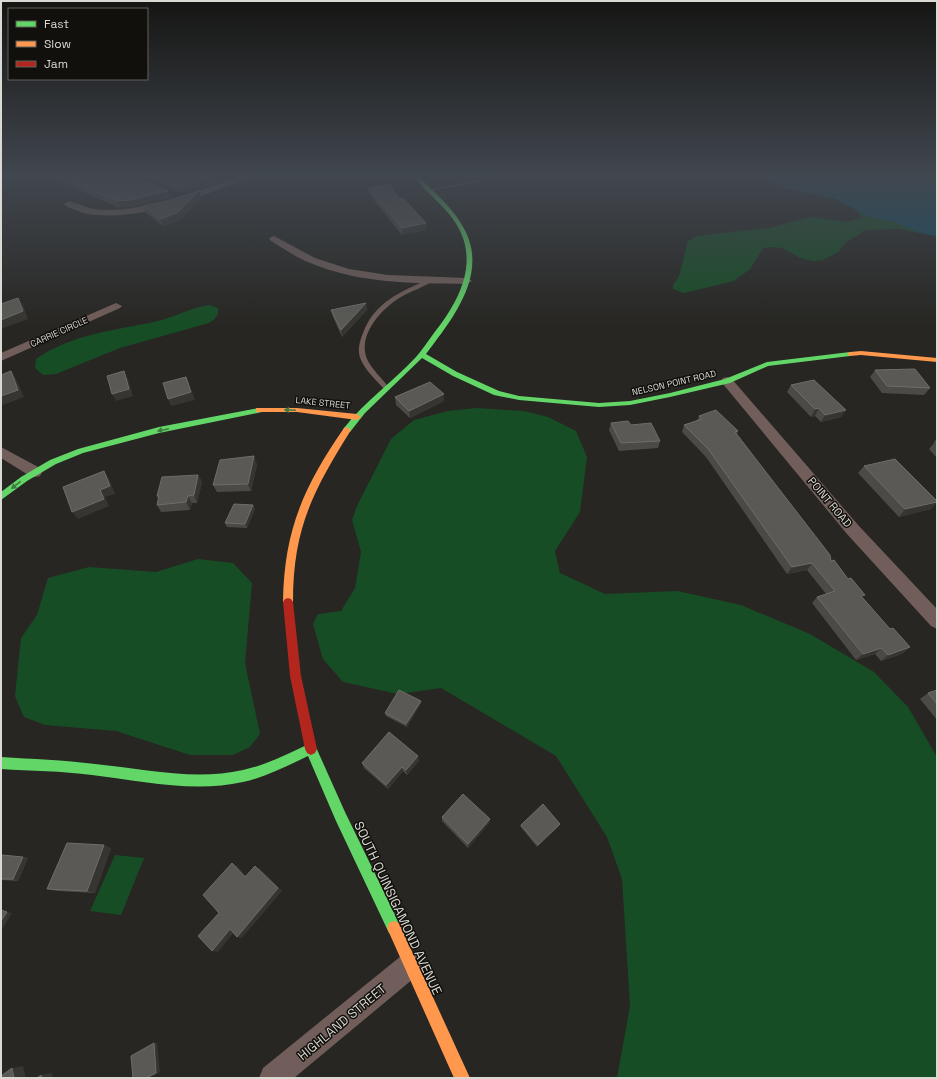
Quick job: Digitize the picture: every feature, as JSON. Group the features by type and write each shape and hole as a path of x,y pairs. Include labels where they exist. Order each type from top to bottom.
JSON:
{"main road":[{"name":"LAKE STREET","path":"1,497 35,472 53,462 81,451 159,430 243,413 276,409 357,417 422,355 457,307 467,281 470,252 464,234 459,225"},
{"name":"NELSON POINT ROAD","path":"422,355 455,374 498,393 519,398 599,406 630,403 727,381 767,364 840,354 889,354 937,360"},
{"name":"SOUTH QUINSIGAMOND AVENUE","path":"357,417 333,451 310,494 300,518 292,557 288,613 291,651 301,710 311,749 325,785 364,863 462,1078"},
{"path":"1,763 82,768 167,778 217,780 243,776 266,769 311,749"}],"street":[{"path":"274,239 311,260 334,268 366,274 431,280 467,281"},
{"name":"CARRIE CIRCLE","path":"1,357 116,306"},
{"name":"POINT ROAD","path":"727,381 853,530 937,621"},
{"path":"1,452 35,472"},
{"name":"HIGHLAND STREET","path":"273,1078 410,965"}],"lane":[{"path":"386,388 363,357 361,348 366,330 374,315 382,306 395,297 431,280"}],"green space":[{"path":"779,225 937,225 937,236 898,229 866,230 845,243 838,252 823,260 813,261 800,258 782,248 763,248 750,269 734,281 684,293 673,289 673,285 679,276 688,241 697,236 769,228"},
{"path":"210,305 218,308 218,313 209,323 120,348 56,374 43,375 35,368 36,359 79,338 158,321"},
{"path":"476,408 524,411 548,417 576,431 587,457 580,512 555,551 560,573 605,594 677,591 741,605 810,634 874,672 908,707 937,757 937,1078 617,1078 630,1006 622,879 607,837 556,756 441,688 398,694 343,682 323,659 313,624 318,614 341,611 355,588 361,552 352,520 357,506 391,439 414,420 448,411"},
{"path":"198,559 233,563 252,583 245,663 260,734 250,747 233,755 190,755 116,731 45,725 24,717 15,696 21,638 37,615 48,578 89,567 156,572"},
{"path":"115,855 144,858 121,915 90,911"}],"water":[{"path":"902,225 937,225 937,236 920,233"}],"building":[{"path":"400,225 415,225 402,228"},
{"path":"18,298 23,311 1,320 1,304"},
{"path":"366,303 341,330 331,310"},
{"path":"915,369 930,388 887,386 875,370"},
{"path":"11,371 18,390 1,396 1,375"},
{"path":"124,371 129,389 112,394 107,376"},
{"path":"186,377 191,392 168,399 163,383"},
{"path":"814,380 846,410 825,415 819,408 815,409 791,385"},
{"path":"430,382 444,394 409,411 395,397"},
{"path":"716,410 738,431 735,432 830,555 831,561 834,560 848,579 851,578 865,595 861,596 890,629 893,628 910,647 888,655 882,648 863,654 817,597 835,591 812,563 792,567 709,450 684,425 702,419 699,416"},
{"path":"628,421 631,425 651,423 660,441 621,443 611,423"},
{"path":"254,456 248,484 213,485 220,460"},
{"path":"895,459 937,502 905,509 864,466"},
{"path":"104,471 110,486 100,490 104,499 72,512 63,487"},
{"path":"198,475 194,495 188,496 186,502 157,505 159,496 157,496 162,477"},
{"path":"234,504 253,505 245,524 225,523"},
{"path":"399,690 421,701 406,724 385,713"},
{"path":"937,690 937,704 928,693"},
{"path":"389,732 418,756 406,770 402,767 386,785 362,763"},
{"path":"463,794 490,819 468,844 442,817"},
{"path":"543,804 560,824 538,845 521,825"},
{"path":"67,843 104,845 87,891 47,889"},
{"path":"2,855 23,857 13,879 1,879"},
{"path":"232,863 245,877 255,866 278,888 237,937 230,929 212,951 198,936 219,913 203,895"},
{"path":"1,910 7,912 1,921"},
{"path":"154,1043 156,1073 146,1078 133,1078 131,1056"},
{"path":"12,1068 14,1078 1,1078 1,1076"}],"traffic: fast":[{"path":"347,430 354,420 419,358 443,326 458,302 468,275 470,261 469,247 464,233 459,225"},
{"path":"422,355 455,374 497,393 519,398 599,405 630,403 670,395 727,381 767,364 850,354"},
{"path":"1,497 24,479 53,462 81,451 159,430 259,410"},
{"path":"1,763 73,767 163,778 204,780 224,779 252,774 311,749 340,817 394,928"}],"traffic: slow":[{"path":"850,354 861,353 937,360"},
{"path":"259,410 297,410 357,417"},
{"path":"288,602 289,572 293,543 302,513 314,484 347,430"},
{"path":"394,928 462,1078"}],"traffic: jam":[{"path":"288,602 295,676 311,749"}]}
